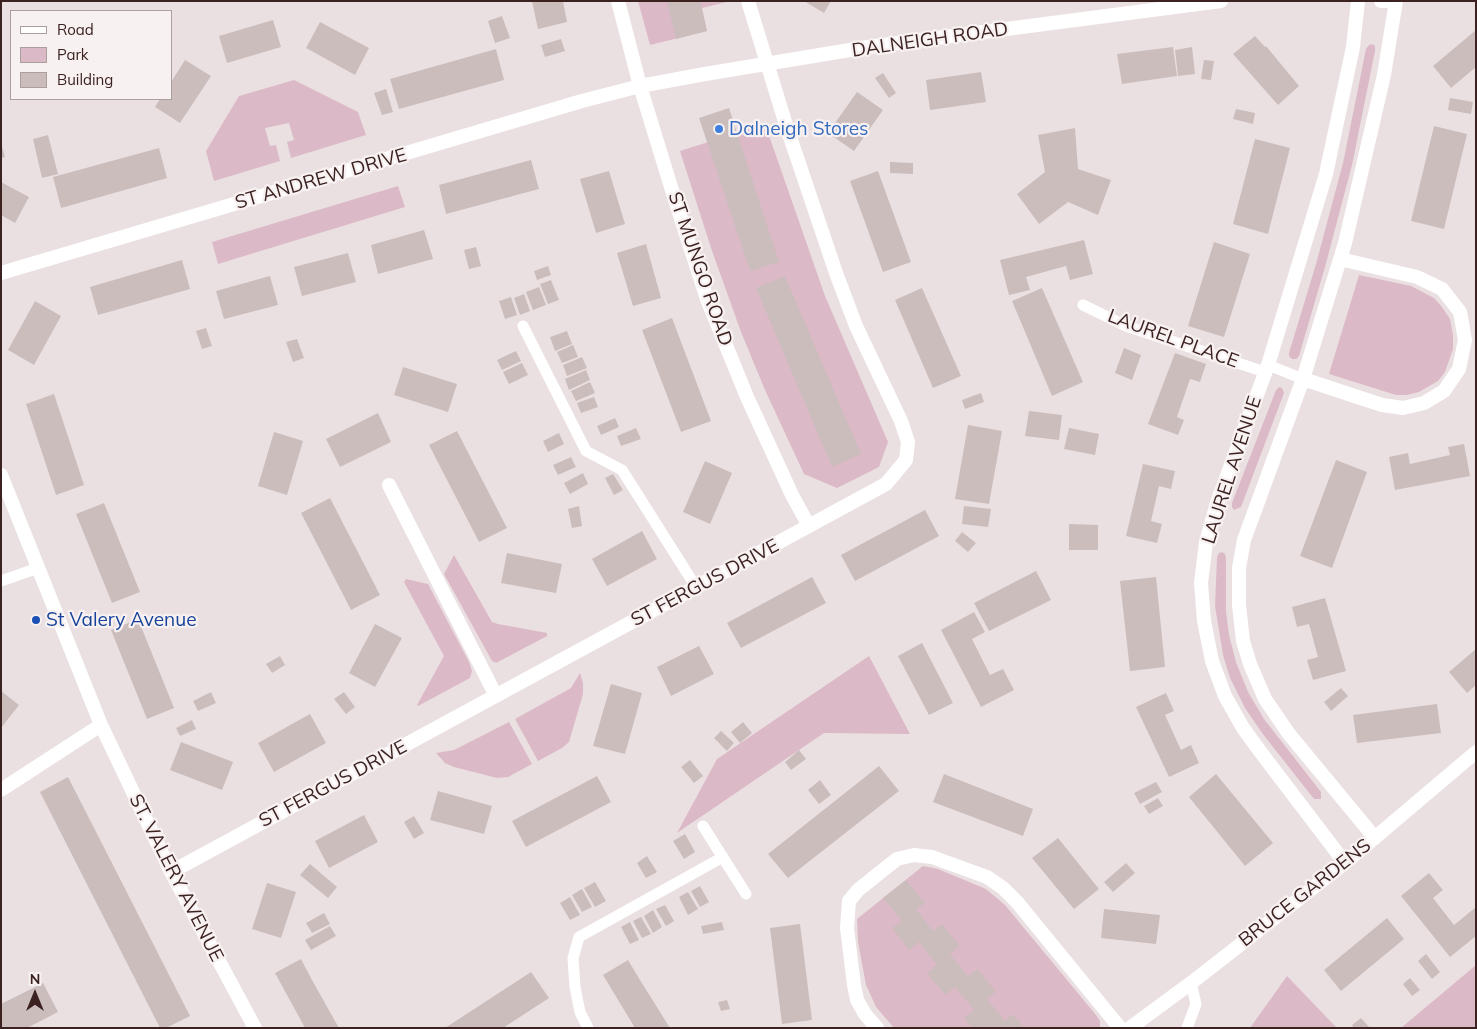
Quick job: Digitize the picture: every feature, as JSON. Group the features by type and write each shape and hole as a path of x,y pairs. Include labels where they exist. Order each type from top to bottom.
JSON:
{"street":[{"name":"ST MUNGO ROAD","path":"618,1 640,86 707,299 747,397 792,495 809,526"},
{"path":"748,1 767,64"},
{"name":"DALNEIGH ROAD","path":"640,86 868,47 1220,1"},
{"name":"LAUREL AVENUE","path":"1345,863 1243,728 1225,696 1212,662 1204,621 1201,583 1206,542 1217,503 1266,369 1326,174 1354,46 1358,1"},
{"name":"LAUREL AVENUE","path":"1375,838 1289,734 1265,699 1250,664 1243,641 1239,605 1239,568 1244,540 1303,378 1345,243 1384,76 1396,1"},
{"name":"ST FERGUS DRIVE","path":"171,872 886,484 906,460 908,442 901,421 856,326 842,289 767,64"},
{"name":"ST ANDREW DRIVE","path":"1,273 582,101 640,86"},
{"path":"1303,378 1382,405 1403,408 1424,403 1444,391 1459,369 1465,340 1462,321 1460,312 1442,289 1417,277 1340,258"},
{"name":"ST. VALERY AVENUE","path":"1,475 101,726 171,872 255,1028"},
{"path":"389,485 496,696"},
{"path":"1,790 101,726"},
{"name":"BRUCE GARDENS","path":"1130,1028 1345,863 1476,752"},
{"path":"877,1028 865,1014 858,1000 854,985 847,928 849,901 858,890 897,860 914,855 932,857 987,877 1003,888 1120,1028"}],"lane":[{"name":"LAUREL PLACE","path":"1083,304 1126,326 1266,369"},
{"path":"523,326 586,451 622,470 696,587"},
{"path":"1266,369 1303,378"},
{"path":"1,581 38,568"},
{"path":"703,826 746,894"},
{"path":"588,1028 580,1012 574,987 573,958 579,937 723,857"},
{"path":"1187,1028 1196,1004 1191,983"}],"green space":[{"path":"638,1 727,2 702,8 707,31 650,45"},
{"path":"1372,44 1375,46 1375,51 1352,165 1299,356 1296,359 1292,359 1289,353 1316,264 1343,163 1366,49"},
{"path":"294,80 358,112 366,135 291,158 287,142 294,140 289,123 265,128 270,146 276,145 280,161 214,181 206,151 239,96"},
{"path":"765,124 825,296 888,442 879,467 837,488 804,474 765,390 741,332 711,248 680,151"},
{"path":"398,186 405,207 218,264 212,242"},
{"path":"1359,275 1411,286 1434,298 1442,307 1450,319 1453,349 1445,372 1438,381 1419,392 1396,395 1329,374"},
{"path":"1279,387 1282,388 1284,393 1241,507 1234,510 1232,503 1276,390"},
{"path":"1222,552 1226,558 1226,611 1229,635 1236,662 1248,692 1264,719 1321,792 1321,799 1314,799 1262,733 1245,708 1230,678 1223,655 1215,606 1217,557"},
{"path":"454,555 492,622 547,633 547,636 496,663 492,661 444,574"},
{"path":"406,579 428,584 472,671 470,678 418,706 444,656 404,582"},
{"path":"869,656 910,734 824,733 677,833 717,759"},
{"path":"580,673 583,683 583,694 569,742 538,761 515,719 571,688"},
{"path":"509,722 532,764 508,777 497,778 454,767 445,763 436,753 454,750"},
{"path":"923,866 938,869 986,889 1005,905 1096,1015 1100,1021 1100,1028 894,1028 876,1007 866,985 858,942 857,919"},
{"path":"1476,965 1476,1028 1401,1028"},
{"path":"1287,976 1337,1028 1250,1028"}],"building":[{"path":"532,1 563,1 567,22 538,29"},
{"path":"667,1 700,1 707,31 676,39"},
{"path":"804,1 831,1 824,13"},
{"path":"502,16 510,38 495,43 488,21"},
{"path":"273,20 281,47 227,63 219,36"},
{"path":"320,22 369,48 355,75 306,48"},
{"path":"1476,30 1476,67 1451,88 1433,66"},
{"path":"1255,36 1266,46 1299,86 1278,105 1233,54"},
{"path":"561,39 565,51 545,57 541,45"},
{"path":"1173,47 1177,76 1122,84 1117,54"},
{"path":"1192,47 1195,74 1178,76 1175,50"},
{"path":"496,49 504,80 399,109 390,79"},
{"path":"185,60 211,76 180,123 155,107 159,100 172,100 172,80"},
{"path":"1204,60 1214,61 1211,80 1201,79"},
{"path":"981,72 986,102 930,110 926,80"},
{"path":"883,73 896,93 889,98 875,78"},
{"path":"386,89 393,112 382,115 374,93"},
{"path":"857,92 883,110 854,151 828,133"},
{"path":"1450,98 1473,102 1471,114 1448,110"},
{"path":"729,108 779,262 750,271 699,118"},
{"path":"1236,109 1255,113 1253,124 1233,119"},
{"path":"1434,126 1467,134 1444,229 1411,221"},
{"path":"1075,128 1078,169 1111,180 1098,215 1068,202 1039,224 1017,194 1045,172 1038,135"},
{"path":"48,135 58,174 42,178 33,139"},
{"path":"1255,139 1290,148 1268,234 1233,224"},
{"path":"1,143 5,157 1,158"},
{"path":"159,148 167,178 61,208 53,177"},
{"path":"531,160 539,189 446,214 439,185"},
{"path":"890,162 913,163 913,174 890,173"},
{"path":"609,171 625,224 596,233 580,179"},
{"path":"878,171 911,262 883,272 850,181"},
{"path":"1,182 29,197 15,223 1,215"},
{"path":"424,230 433,259 378,274 371,245"},
{"path":"1084,240 1093,274 1070,280 1066,266 1026,277 1030,290 1009,295 1000,260"},
{"path":"1214,242 1250,254 1224,337 1188,326"},
{"path":"646,244 661,298 633,306 617,253"},
{"path":"476,247 481,266 469,269 464,250"},
{"path":"348,253 356,282 302,296 294,267"},
{"path":"182,260 190,289 98,315 90,287"},
{"path":"548,266 551,275 537,280 534,271"},
{"path":"270,276 278,305 224,319 216,291"},
{"path":"785,276 861,454 832,467 756,288"},
{"path":"551,280 559,300 548,304 540,284"},
{"path":"539,287 546,305 533,310 526,292"},
{"path":"922,288 961,376 933,388 895,300"},
{"path":"1042,288 1083,382 1052,396 1012,301"},
{"path":"524,294 530,311 520,315 514,298"},
{"path":"511,297 517,315 505,319 499,301"},
{"path":"35,301 61,316 34,365 8,350"},
{"path":"672,318 711,421 681,432 642,330"},
{"path":"206,328 212,346 202,349 196,331"},
{"path":"567,331 572,344 555,351 550,337"},
{"path":"297,339 304,358 293,362 286,342"},
{"path":"573,345 578,357 562,363 557,352"},
{"path":"1124,348 1141,355 1132,380 1115,373"},
{"path":"516,351 521,361 502,370 497,360"},
{"path":"1175,353 1206,364 1200,382 1190,379 1177,417 1184,420 1178,435 1148,424"},
{"path":"582,357 587,368 567,376 563,365"},
{"path":"522,363 528,375 509,384 503,372"},
{"path":"403,367 457,384 448,412 394,395"},
{"path":"586,370 590,380 569,390 565,379"},
{"path":"590,382 595,393 576,401 571,391"},
{"path":"981,393 984,402 965,409 962,400"},
{"path":"54,394 84,485 56,495 26,404"},
{"path":"594,397 598,407 581,413 577,403"},
{"path":"1029,411 1062,415 1059,440 1025,436"},
{"path":"378,413 391,442 340,467 326,439"},
{"path":"615,418 619,427 601,435 597,426"},
{"path":"968,425 1002,431 989,504 955,499"},
{"path":"636,428 641,439 621,446 617,436"},
{"path":"1069,428 1099,434 1095,455 1064,449"},
{"path":"457,431 507,528 479,542 429,445"},
{"path":"274,432 303,441 287,495 258,486"},
{"path":"559,433 564,444 548,452 543,441"},
{"path":"1464,444 1470,476 1395,490 1389,457 1408,453 1410,464 1450,455 1448,447"},
{"path":"571,457 576,467 558,475 553,465"},
{"path":"1336,460 1367,472 1332,568 1300,556"},
{"path":"705,461 732,473 710,524 683,512"},
{"path":"1143,464 1175,471 1171,489 1159,486 1151,521 1162,524 1157,543 1126,536"},
{"path":"583,473 588,484 570,494 564,483"},
{"path":"613,474 623,490 614,495 605,478"},
{"path":"330,498 380,595 351,610 301,513"},
{"path":"104,503 140,592 112,603 76,514"},
{"path":"579,506 582,526 572,528 568,509"},
{"path":"964,506 991,509 988,527 962,524"},
{"path":"925,510 939,536 855,581 841,555"},
{"path":"1069,524 1098,525 1098,550 1069,550"},
{"path":"642,531 657,559 607,586 592,559"},
{"path":"962,532 976,543 968,552 955,541"},
{"path":"507,553 562,564 556,593 501,583"},
{"path":"1036,571 1051,600 989,631 974,603"},
{"path":"812,577 826,603 741,648 727,623"},
{"path":"1156,577 1165,667 1130,671 1120,581"},
{"path":"1325,598 1346,671 1313,680 1307,660 1318,657 1309,624 1297,627 1292,607"},
{"path":"974,612 985,632 972,639 990,675 1003,669 1014,690 981,707 941,630"},
{"path":"138,619 174,708 147,719 111,630"},
{"path":"375,624 402,638 375,687 349,673"},
{"path":"922,643 953,703 929,715 898,656"},
{"path":"699,646 714,674 671,696 657,667"},
{"path":"1476,649 1476,685 1467,693 1449,672"},
{"path":"280,656 285,665 272,673 266,664"},
{"path":"611,684 642,693 625,754 593,746"},
{"path":"1341,688 1348,696 1331,711 1324,702"},
{"path":"1,691 19,705 1,728"},
{"path":"211,692 216,703 198,711 193,701"},
{"path":"344,692 355,707 346,714 334,699"},
{"path":"1166,693 1174,711 1165,715 1181,750 1191,745 1199,763 1169,777 1136,707"},
{"path":"1437,704 1441,733 1357,743 1353,715"},
{"path":"310,714 326,743 274,772 258,743"},
{"path":"192,720 196,729 180,736 176,728"},
{"path":"743,722 752,733 740,743 731,732"},
{"path":"721,731 734,743 727,751 714,738"},
{"path":"181,742 233,762 222,790 170,770"},
{"path":"799,750 806,759 791,770 785,762"},
{"path":"690,760 703,776 694,783 681,767"},
{"path":"879,766 899,791 788,878 768,854"},
{"path":"944,774 1033,809 1023,836 933,802"},
{"path":"1216,774 1273,843 1245,866 1189,797"},
{"path":"597,776 611,802 526,847 512,821"},
{"path":"68,777 190,1016 166,1028 160,1028 40,792"},
{"path":"820,780 831,795 819,804 808,790"},
{"path":"1156,782 1162,792 1140,804 1134,793"},
{"path":"438,791 492,806 484,834 430,820"},
{"path":"1158,798 1163,806 1149,814 1144,806"},
{"path":"364,815 378,842 329,868 315,841"},
{"path":"414,816 424,833 414,839 404,822"},
{"path":"685,834 695,852 684,859 673,841"},
{"path":"1058,838 1099,889 1074,909 1032,858"},
{"path":"647,856 657,872 646,878 637,863"},
{"path":"1126,863 1135,873 1113,892 1104,882"},
{"path":"310,864 337,887 328,898 300,875"},
{"path":"1429,873 1443,890 1433,898 1454,925 1476,907 1476,936 1450,957 1401,896"},
{"path":"906,880 925,903 916,909 933,931 942,924 960,946 950,954 968,976 978,969 996,992 987,999 1005,1021 1013,1014 1024,1028 972,1028 964,1018 974,1010 955,987 945,995 927,973 937,965 919,942 909,950 892,928 902,921 883,898"},
{"path":"595,882 606,901 595,907 584,888"},
{"path":"267,883 296,892 281,938 252,929"},
{"path":"700,886 709,902 700,907 691,891"},
{"path":"582,889 592,907 582,912 572,895"},
{"path":"688,892 698,909 688,915 679,897"},
{"path":"570,897 580,915 570,920 560,903"},
{"path":"665,905 674,921 666,926 656,909"},
{"path":"1104,909 1160,915 1156,944 1101,938"},
{"path":"653,910 662,927 653,933 644,916"},
{"path":"324,913 330,924 312,933 306,923"},
{"path":"641,917 651,934 642,938 633,921"},
{"path":"1387,918 1404,939 1341,991 1324,970"},
{"path":"630,922 639,940 630,944 621,927"},
{"path":"722,922 724,930 703,934 701,926"},
{"path":"800,924 812,1020 782,1024 770,928"},
{"path":"330,926 336,936 311,950 305,940"},
{"path":"1426,954 1440,972 1432,979 1418,961"},
{"path":"301,959 339,1028 305,1028 275,973"},
{"path":"628,960 670,1028 635,1028 603,975"},
{"path":"531,972 549,998 503,1028 445,1028"},
{"path":"1410,978 1420,990 1412,996 1403,984"},
{"path":"43,983 58,1012 27,1028 1,1028 1,1004"},
{"path":"727,1000 730,1009 721,1011 718,1002"},
{"path":"1361,1018 1370,1028 1354,1028 1352,1025"}],"place":[{"name":"Dalneigh Stores","path":"719,129"},
{"name":"St Valery Avenue","path":"36,620"}]}
